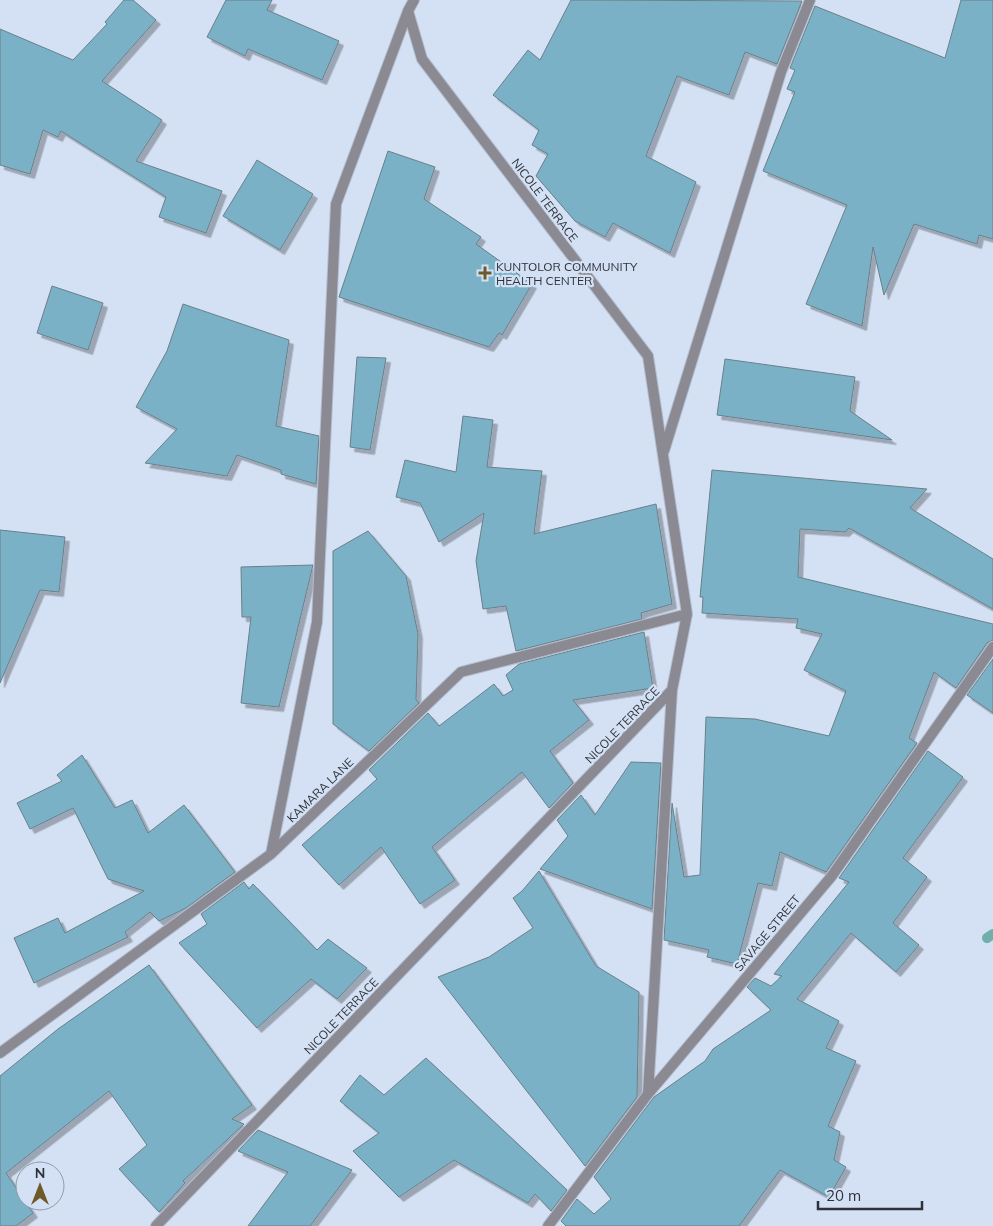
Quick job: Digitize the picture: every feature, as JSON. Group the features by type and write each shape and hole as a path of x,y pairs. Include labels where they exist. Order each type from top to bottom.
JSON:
{"street":[{"path":"271,854 317,622 336,204 408,11 414,0"},
{"path":"663,454 781,72 810,0"},
{"name":"NICOLE TERRACE","path":"156,1226 672,690 687,614 648,356 422,58 408,11"},
{"name":"KAMARA LANE","path":"0,1053 271,854 461,672 687,614"},
{"name":"SAVAGE STREET","path":"548,1226 648,1094 831,877 993,647"},
{"path":"648,1094 672,690"}],"building":[{"path":"124,0 133,0 156,20 102,81 162,120 136,161 222,191 206,233 159,217 166,197 61,131 58,137 43,130 30,174 0,165 0,29 73,60 107,24 105,22"},
{"path":"226,0 272,0 267,10 339,41 322,80 248,49 245,56 207,37"},
{"path":"571,0 802,1 777,64 745,52 729,95 677,76 646,156 696,182 670,253 613,223 605,237 575,221 536,176 548,154 532,145 539,130 493,95 528,50 540,60"},
{"path":"961,0 993,0 993,239 979,235 977,244 914,224 884,295 873,247 862,326 806,304 847,205 763,171 795,92 787,89 795,70 790,68 815,6 945,58"},
{"path":"388,151 435,167 424,199 481,237 476,244 532,284 502,335 499,333 489,347 339,297"},
{"path":"257,160 313,194 280,250 223,216"},
{"path":"52,286 103,303 88,350 37,333"},
{"path":"183,304 289,340 276,426 319,436 316,484 281,474 281,470 237,455 227,476 145,463 177,429 136,407 167,351"},
{"path":"357,357 386,358 370,450 350,447"},
{"path":"725,359 855,377 850,411 892,440 717,415"},
{"path":"463,416 493,420 487,467 542,471 534,534 656,504 672,604 641,613 642,619 516,651 506,606 483,609 476,561 484,513 439,542 420,503 396,497 405,460 456,472"},
{"path":"712,470 927,489 910,508 993,559 993,609 849,528 845,532 800,529 798,577 993,624 993,640 987,643 956,688 934,672 909,738 917,743 826,872 780,852 772,886 758,883 737,964 707,957 709,950 664,940 672,803 684,877 700,875 706,717 755,719 829,736 846,691 804,670 822,634 796,628 798,619 702,613 703,597 700,597"},
{"path":"0,530 65,537 59,592 40,590 0,683"},
{"path":"368,531 406,576 418,634 416,700 419,703 369,751 333,724 333,551"},
{"path":"313,565 279,707 241,703 251,617 242,617 241,567"},
{"path":"644,632 653,688 573,700 589,720 550,751 573,783 549,808 522,772 432,847 455,880 420,904 381,847 339,885 302,845 377,779 369,770 428,713 439,726 494,684 503,696 513,690 506,675 519,664"},
{"path":"993,659 993,713 967,695"},
{"path":"928,751 963,777 903,858 927,877 893,923 919,945 896,972 851,933 797,999 839,1021 826,1048 856,1061 828,1126 840,1132 834,1160 846,1167 829,1197 780,1170 739,1226 566,1226 561,1221 577,1199 594,1214 611,1199 594,1177 654,1097 705,1061 713,1049 771,1010 747,987 755,978 771,986 782,976 774,974 849,882 839,878"},
{"path":"82,755 115,808 132,800 148,833 184,805 235,872 186,908 159,921 150,912 125,932 128,937 34,983 14,938 58,918 65,933 144,891 108,879 73,808 30,829 17,803 62,781 57,775"},
{"path":"631,762 661,763 652,909 540,869 568,836 557,820 581,795 595,815"},
{"path":"539,871 596,966 639,992 637,1097 585,1166 438,977 489,957 533,928 513,898 522,891"},
{"path":"244,882 249,889 253,884 317,950 328,939 367,968 337,999 311,979 257,1028 179,943 207,924 201,914"},
{"path":"149,965 252,1105 232,1119 244,1124 183,1181 185,1183 159,1212 119,1169 147,1145 109,1091 21,1161 15,1161 15,1166 6,1173 15,1186 15,1211 32,1211 33,1213 16,1226 0,1226 0,1076 58,1029"},
{"path":"426,1058 567,1190 551,1211 535,1194 528,1203 454,1160 399,1197 353,1151 379,1133 340,1101 360,1075 384,1095"},
{"path":"258,1130 352,1170 310,1226 248,1226 288,1172 238,1151"}],"waterway":[{"path":"987,938 993,934"}],"place":[{"name":"KUNTOLOR COMMUNITY HEALTH CENTER","path":"485,273"}]}
